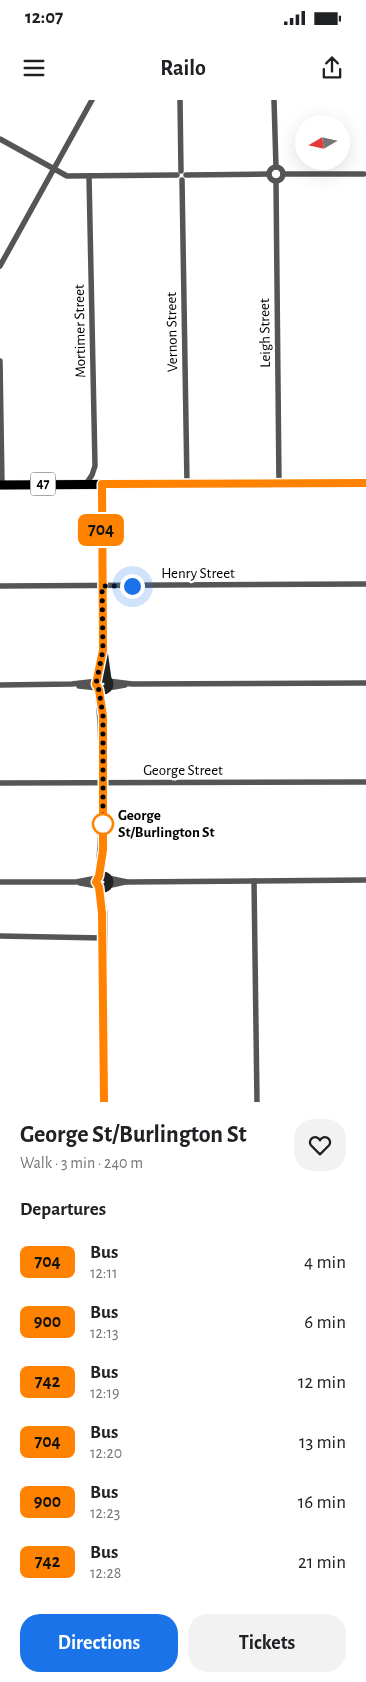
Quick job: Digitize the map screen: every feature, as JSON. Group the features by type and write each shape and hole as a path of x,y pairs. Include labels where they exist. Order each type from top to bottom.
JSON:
{"main road":[{"name":"47","path":"1,485 366,483"}],"street":[{"path":"0,266 92,100"},
{"name":"Vernon Street","path":"180,100 187,484"},
{"path":"274,100 276,167"},
{"path":"0,139 67,176 268,174"},
{"path":"268,174 270,170 276,167"},
{"path":"276,167 283,174"},
{"path":"268,174 276,182 281,179 283,174"},
{"path":"283,174 365,174"},
{"name":"Mortimer Street","path":"86,484 92,475 94,466 89,176"},
{"name":"Leigh Street","path":"276,182 280,483"},
{"path":"0,360 1,485"},
{"path":"102,484 104,1102"},
{"name":"Henry Street","path":"0,586 366,584"},
{"path":"0,685 366,683"},
{"name":"George Street","path":"0,784 366,782"},
{"path":"0,882 366,880"},
{"path":"254,881 257,1102"},
{"path":"0,936 103,938"}],"bus line":[{"name":"704","path":"104,1102 102,913 99,887 96,884 103,850 103,716 99,690 96,684 103,650 102,484 366,483"}],"place":[{"name":"George St/Burlington St","path":"103,824"}],"route":[{"path":"103,824 103,716 99,690 96,684 103,650 102,586 132,586"}]}
